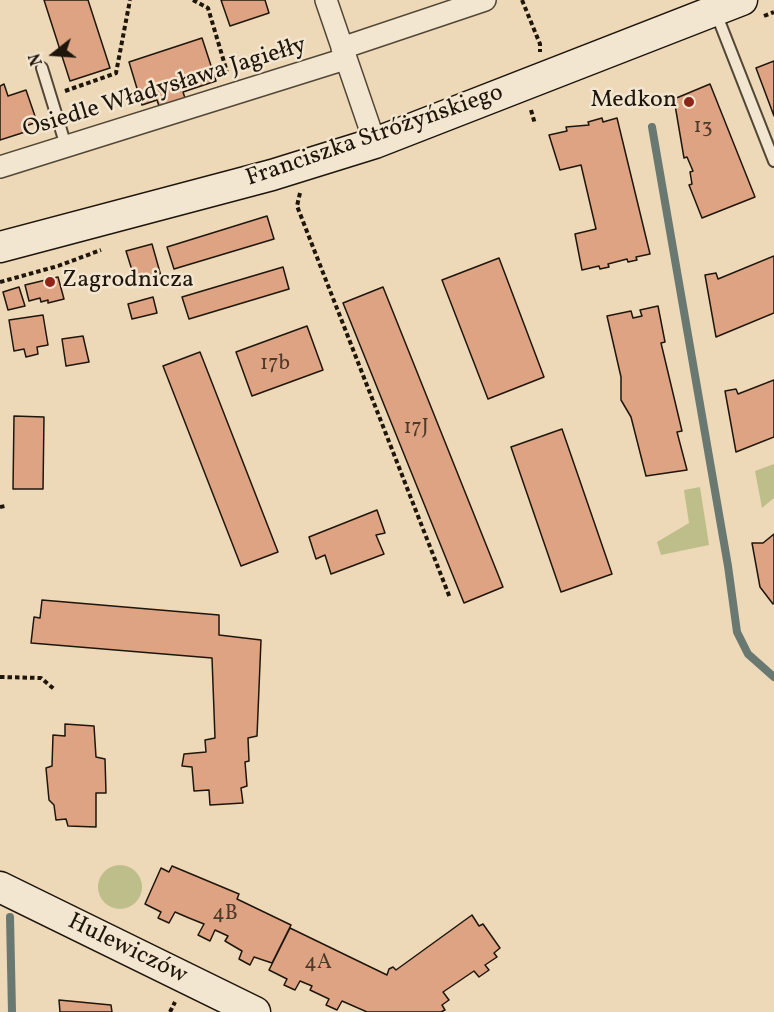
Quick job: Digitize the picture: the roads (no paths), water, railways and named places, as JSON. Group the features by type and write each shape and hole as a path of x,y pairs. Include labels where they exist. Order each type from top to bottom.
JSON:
{"street":[{"name":"Osiedle Władysława Jagiełły","path":"326,0 375,143"},
{"name":"Osiedle Władysława Jagiełły","path":"0,167 234,93 485,0"},
{"name":"Franciszka Stróżyńskiego","path":"0,247 272,175 375,143 714,7"},
{"name":"Hulewiczów","path":"0,887 255,1012"}],"lane":[{"path":"714,7 774,161"},
{"path":"42,68 66,146"}],"waterway":[{"path":"652,127 728,566 737,632 748,654 774,677"},
{"path":"10,917 12,1012"}],"place":[{"name":"Medkon","path":"689,102"},
{"name":"Zagrodnicza","path":"50,282"}]}
